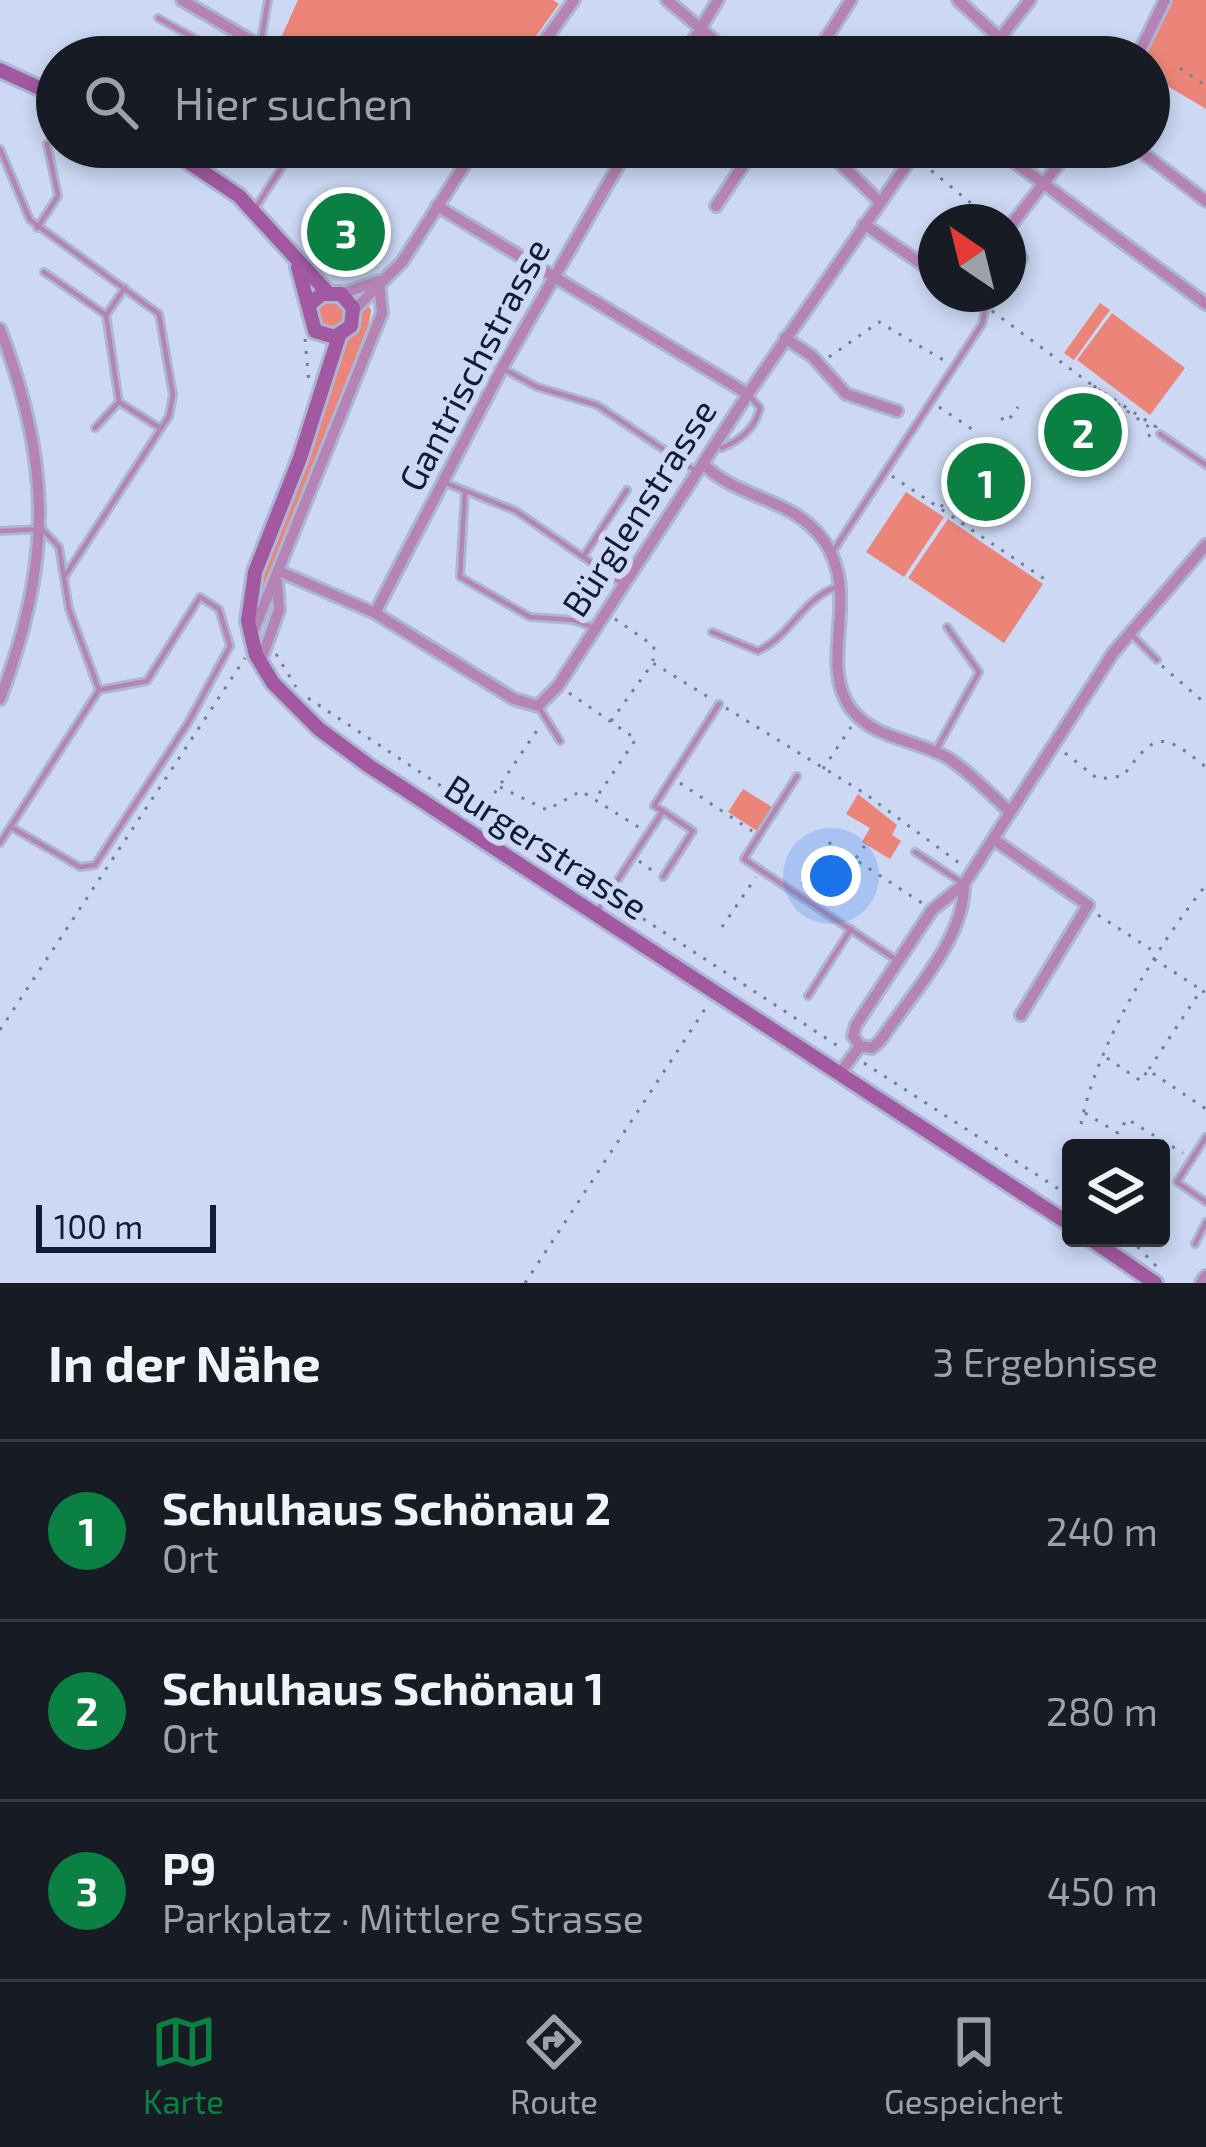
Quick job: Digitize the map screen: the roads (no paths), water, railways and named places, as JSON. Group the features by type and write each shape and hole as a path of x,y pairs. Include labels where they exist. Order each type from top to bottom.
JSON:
{"main road":[{"path":"0,70 36,86"},
{"path":"202,168 254,210 298,267 353,311 351,326 339,336 311,334 311,303 298,267"},
{"path":"311,303 334,293"},
{"name":"Burgerstrasse","path":"311,334 323,377"},
{"name":"Burgerstrasse","path":"339,336 252,582 250,637 260,663 284,696 328,736 1062,1219"},
{"path":"1102,1247 1151,1282"}],"street":[{"path":"182,0 243,36"},
{"path":"548,36 574,0"},
{"path":"668,0 710,36"},
{"path":"695,36 718,0"},
{"path":"828,36 851,0"},
{"path":"958,0 996,36"},
{"path":"1001,36 1030,0"},
{"path":"1147,36 1165,0"},
{"path":"353,311 402,262 462,168"},
{"name":"Gantrischstrasse","path":"374,613 502,368 616,168"},
{"path":"716,206 741,168"},
{"path":"845,168 879,201"},
{"name":"Bürglenstrasse","path":"538,706 558,686 785,338 903,168"},
{"path":"1024,168 1206,304"},
{"path":"1026,208 1056,168"},
{"path":"1163,168 1206,201"},
{"path":"437,206 748,394"},
{"path":"864,224 918,262"},
{"path":"334,293 379,281"},
{"path":"250,637 279,577 382,314 379,281"},
{"path":"0,328 24,406 42,529 32,608 0,699"},
{"path":"785,338 846,394 897,411"},
{"path":"700,468 726,486 799,515 832,553 842,585 839,678 858,716 880,732 935,752 1010,812"},
{"path":"857,1051 854,1029 932,910 964,884 1129,632 1206,545"},
{"path":"279,577 374,613 514,699 538,706"},
{"path":"260,663 279,610 279,577"},
{"path":"993,839 1084,898 1088,908 1021,1016"},
{"path":"840,1072 857,1051 880,1041 956,926 964,905 964,884"},
{"path":"932,910 951,911 956,926"}],"lane":[{"path":"262,36 268,0"},
{"path":"158,18 190,36"},
{"path":"0,149 21,204 37,228 149,304 165,327 172,406 65,576"},
{"path":"37,228 58,196 52,168"},
{"path":"254,210 281,168"},
{"path":"44,272 106,315"},
{"path":"125,288 106,315 119,402 161,429"},
{"path":"832,553 982,324 985,312"},
{"path":"502,368 537,387 597,405 700,468"},
{"path":"722,448 738,441 757,420 760,408 748,394"},
{"path":"95,428 119,402"},
{"path":"1157,432 1206,465"},
{"path":"442,482 516,512 624,585"},
{"path":"583,557 627,490"},
{"path":"466,491 460,577 530,616 573,620 595,628"},
{"path":"0,531 42,529 59,547 69,609 99,690"},
{"path":"712,632 758,651 777,642 804,606 842,585"},
{"path":"0,843 10,826 99,690 146,681 200,597 219,609 230,646 188,723 95,865 80,867 10,826"},
{"path":"935,752 979,672 947,627"},
{"path":"1129,632 1157,660"},
{"path":"663,877 693,831 655,806 719,704"},
{"path":"538,706 560,741"},
{"path":"797,776 744,859 899,962"},
{"path":"596,913 663,811"},
{"path":"915,852 964,884"},
{"path":"808,996 850,929"},
{"path":"1206,1137 1177,1181 1206,1202"},
{"path":"1195,1244 1206,1222"}],"place":[{"name":"P9","path":"346,232"},
{"name":"Schulhaus Schönau 1","path":"1083,432"},
{"name":"Schulhaus Schönau 2","path":"986,482"}]}
